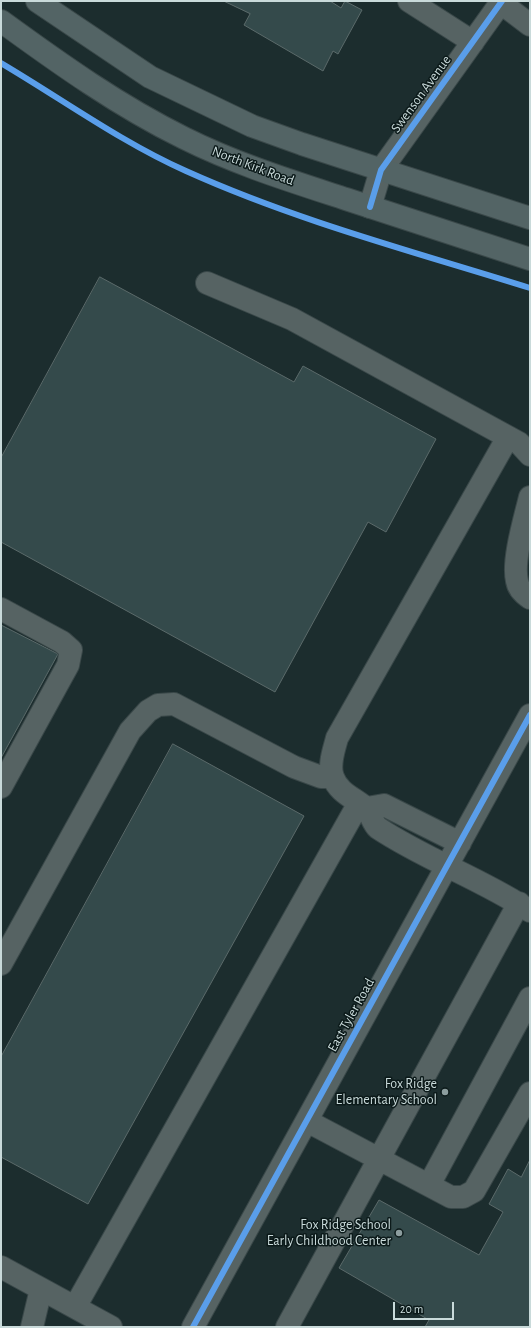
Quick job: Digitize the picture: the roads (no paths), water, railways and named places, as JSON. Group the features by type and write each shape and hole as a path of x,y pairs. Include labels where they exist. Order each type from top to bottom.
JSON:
{"main road":[{"path":"38,1 150,77 204,105 252,126 530,218"},
{"name":"North Kirk Road","path":"1,22 88,84 131,110 185,138 237,162 530,259"}],"street":[{"path":"409,1 473,42"},
{"name":"Swenson Avenue","path":"370,207 382,170 502,2"},
{"path":"502,2 530,25"},
{"path":"208,282 292,319 519,443 530,455"},
{"path":"287,1327 380,1159 524,907 506,895 447,866 376,827 363,806 339,788 333,777 331,763 337,738 508,437"},
{"path":"530,497 516,567 516,580 520,588 530,598"},
{"path":"1,608 62,642 71,650 68,665 1,788"},
{"path":"1,964 130,731 148,711 158,704 174,704 294,767 321,777 333,777"},
{"name":"East Tyler Road","path":"200,1325 307,1121 530,715"},
{"path":"363,806 384,805 460,844"},
{"path":"75,1307 363,806"},
{"path":"429,1185 530,998"},
{"path":"307,1121 451,1197 463,1197 474,1191 530,1093"},
{"path":"1,1267 111,1327"},
{"path":"32,1327 42,1289"}],"place":[{"name":"Fox Ridge Elementary School","path":"445,1092"},
{"name":"Fox Ridge School Early Childhood Center","path":"399,1233"}]}
